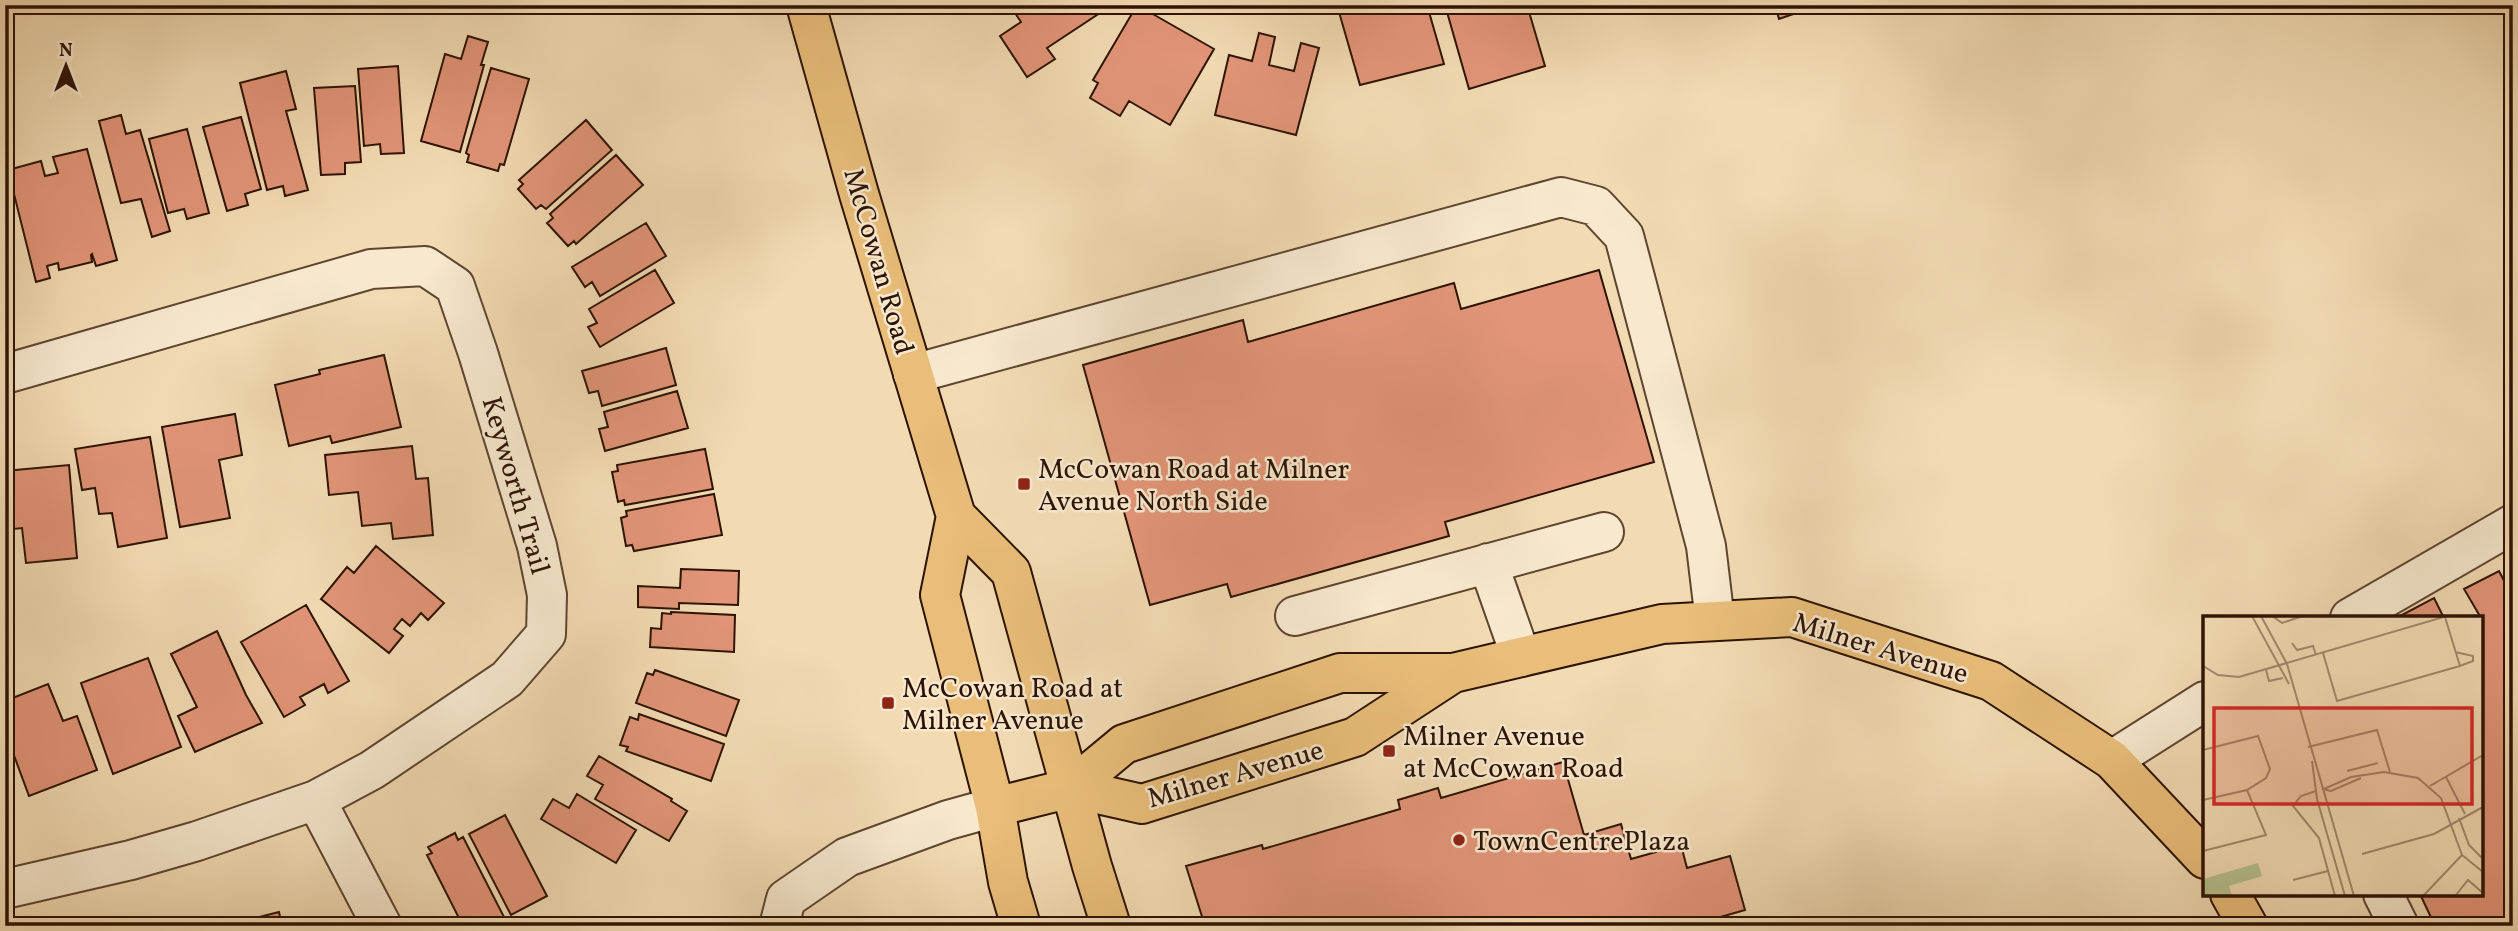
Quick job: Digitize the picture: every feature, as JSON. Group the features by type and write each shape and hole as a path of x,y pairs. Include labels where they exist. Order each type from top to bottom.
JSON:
{"main road":[{"name":"McCowan Road","path":"806,5 956,516 1011,572 1111,926"},
{"name":"McCowan Road","path":"956,516 940,595 995,807 1008,882 1021,926"},
{"name":"Milner Avenue","path":"1072,788 1124,744 1340,673 1453,673 1662,624 1792,617 1991,681 2112,760 2203,857"},
{"name":"Milner Avenue","path":"1072,788 1142,804 1355,737 1453,673"},
{"path":"995,807 1072,788"},
{"path":"2231,896 2248,926"}],"street":[{"path":"913,374 1561,197 1596,206 1624,236 1706,546 1715,621"},
{"name":"Keyworth Trail","path":"5,374 371,269 425,266 455,286 537,545 547,595 546,634 507,680 372,769 316,800 197,841 119,863 5,889"},
{"path":"2353,616 2513,524"},
{"path":"1295,615 1604,532"},
{"path":"1488,563 1521,657"},
{"path":"2112,760 2203,702"},
{"path":"316,800 382,926"},
{"path":"779,926 786,899 846,857 948,820 995,807"},
{"path":"2384,896 2399,926"}],"building":[{"path":"1014,5 1112,5 1047,48 1055,59 1027,77 1000,36 1021,22 1015,13 1018,10"},
{"path":"1137,5 1214,49 1170,125 1129,101 1120,116 1090,98 1098,83 1093,80"},
{"path":"1337,5 1427,5 1444,64 1360,85"},
{"path":"1445,5 1527,5 1545,66 1469,89"},
{"path":"1775,5 1797,5 1799,12 1779,19"},
{"path":"1259,33 1275,37 1269,65 1294,71 1301,43 1319,48 1296,135 1215,115 1229,55 1252,61"},
{"path":"468,36 488,42 460,152 421,141 445,54 461,59"},
{"path":"398,66 404,153 381,154 380,144 364,146 358,69"},
{"path":"491,68 529,79 504,165 500,164 498,171 467,162 469,155 466,153"},
{"path":"286,71 296,109 286,111 308,190 285,196 283,186 267,190 240,83"},
{"path":"355,86 361,162 345,163 345,174 321,175 314,88"},
{"path":"121,115 126,134 140,130 170,231 152,237 141,199 121,203 99,121"},
{"path":"241,117 261,189 245,194 248,205 227,211 203,127"},
{"path":"586,120 612,150 546,209 541,205 536,209 518,189 523,184 519,180"},
{"path":"187,129 209,213 187,219 184,209 168,213 149,139"},
{"path":"87,149 117,260 96,266 92,254 92,262 59,270 58,263 47,266 50,278 36,282 8,170 41,161 45,176 58,173 53,157"},
{"path":"616,155 643,185 576,244 574,241 568,246 547,223 553,218 550,214"},
{"path":"646,223 666,256 600,296 592,282 585,287 572,267"},
{"path":"655,270 674,303 600,347 588,327 597,323 589,309"},
{"path":"1599,270 1654,462 1445,522 1449,536 1231,597 1227,584 1150,605 1083,365 1243,320 1248,342 1454,283 1461,309"},
{"path":"666,348 676,385 602,406 598,391 589,393 582,371"},
{"path":"384,355 401,427 332,443 330,436 289,446 275,385 320,374 319,370"},
{"path":"677,391 688,428 605,451 599,429 608,427 604,412"},
{"path":"235,414 242,455 219,460 230,518 180,527 162,427"},
{"path":"150,437 167,538 118,547 112,513 99,514 95,488 82,490 75,449"},
{"path":"412,446 416,479 428,478 433,535 393,539 391,523 362,526 358,492 329,495 325,455"},
{"path":"705,449 713,489 625,505 624,500 618,502 612,472 618,471 617,465"},
{"path":"69,465 77,558 26,563 22,528 5,530 5,471"},
{"path":"714,494 722,535 634,551 632,545 626,546 621,518 627,516 626,511"},
{"path":"376,546 444,603 428,620 421,613 410,626 402,619 394,629 403,636 389,653 321,599 347,567 354,573"},
{"path":"681,569 739,571 738,605 679,603 679,609 638,607 638,586 680,588"},
{"path":"2499,571 2513,598 2513,926 2435,926 2421,896 2483,896 2483,616 2480,616 2464,589"},
{"path":"2434,598 2443,616 2400,616"},
{"path":"306,605 349,681 328,693 324,684 300,697 305,705 284,717 241,642"},
{"path":"662,613 735,615 734,652 650,647 651,628 661,629"},
{"path":"217,631 262,723 195,752 178,716 197,707 171,654"},
{"path":"148,658 181,747 113,774 81,683"},
{"path":"655,670 739,700 726,736 636,703 647,673 653,675"},
{"path":"48,684 63,721 77,716 97,770 29,796 9,742 12,740 5,724 5,701"},
{"path":"639,714 724,744 711,781 626,751 628,747 620,745 630,717 638,720"},
{"path":"599,756 672,799 671,801 687,811 669,841 595,799 603,785 587,776"},
{"name":"TownCentrePlaza","path":"1563,762 1584,835 1621,824 1631,859 1681,845 1687,868 1730,856 1745,910 1703,922 1704,926 1205,926 1186,866 1262,845 1263,849 1400,809 1398,800 1438,788 1441,798"},
{"path":"577,794 636,830 616,863 541,819 553,799 569,808"},
{"path":"505,815 547,896 511,915 469,834"},
{"path":"455,833 458,840 463,837 504,917 487,926 463,926 427,855 432,853 428,847"},
{"path":"279,912 282,926 228,926 228,925"}],"place":[{"name":"McCowan Road at Milner Avenue North Side","path":"1024,484"},
{"name":"McCowan Road at Milner Avenue","path":"888,703"},
{"name":"Milner Avenue at McCowan Road","path":"1389,751"},
{"name":"TownCentrePlaza","path":"1459,840"}]}
